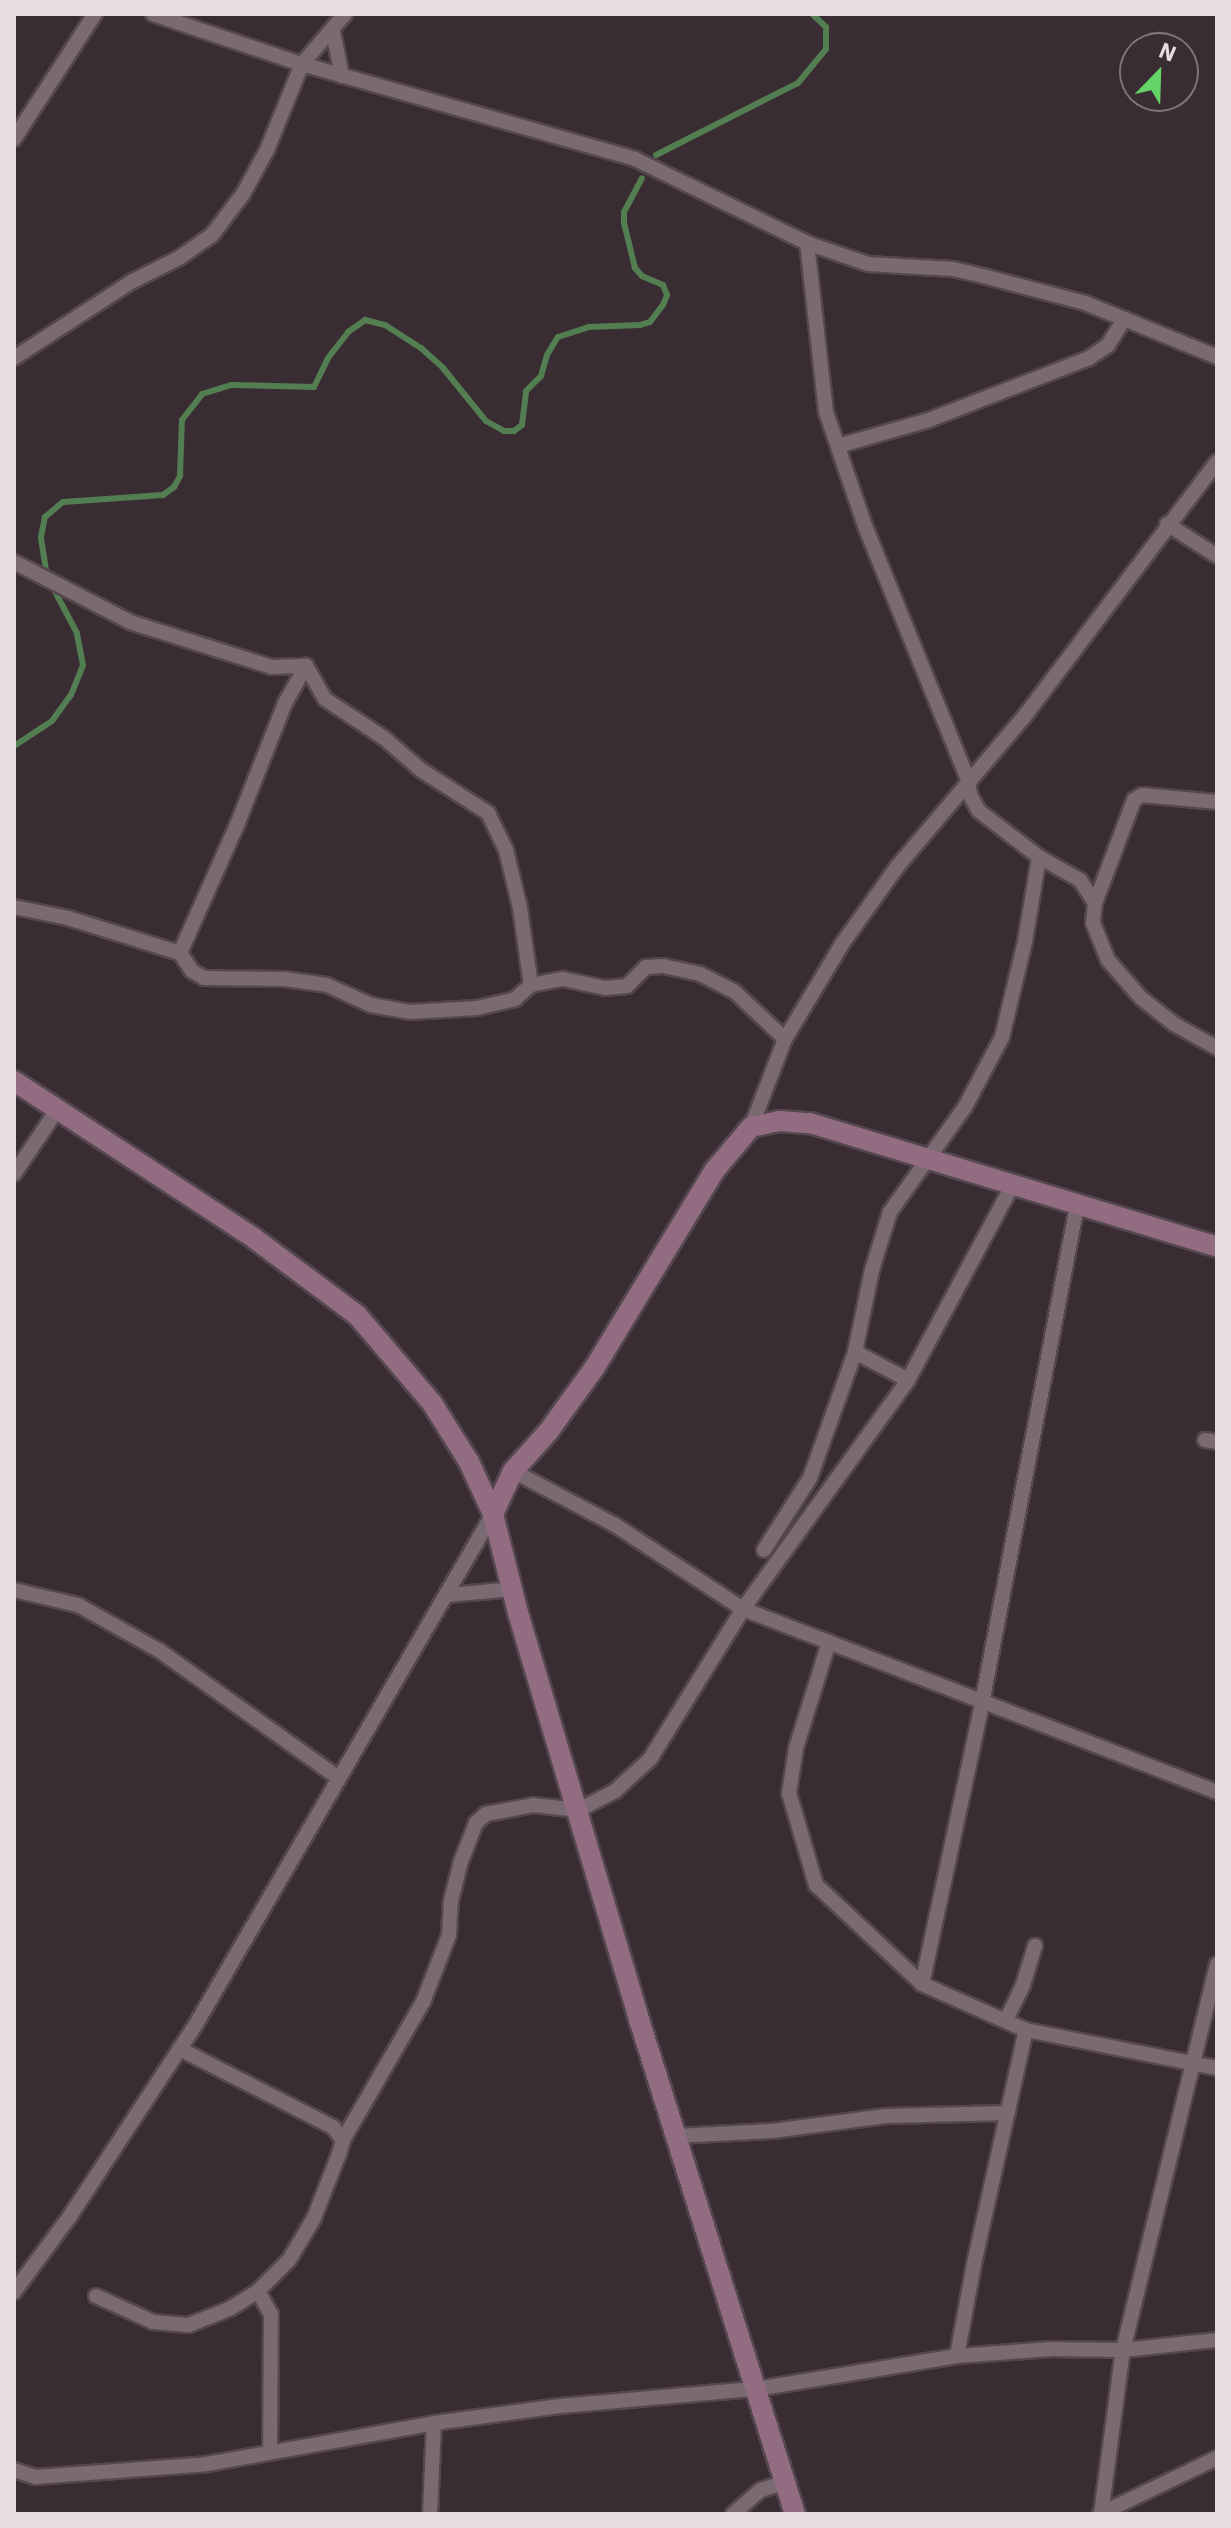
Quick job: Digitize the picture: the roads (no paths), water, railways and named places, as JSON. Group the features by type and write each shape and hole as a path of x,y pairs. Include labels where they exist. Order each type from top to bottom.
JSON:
{"main road":[{"path":"14,1081 255,1239 357,1315 432,1403 469,1462 493,1514 676,2136 795,2514"},
{"path":"493,1514 513,1471 548,1432 595,1367 714,1171 751,1127 779,1121 810,1123 1217,1247"}],"street":[{"path":"14,139 95,14"},
{"path":"153,14 302,64 635,159 807,243 868,264 953,269 1085,303 1217,357"},
{"path":"14,358 131,282 179,258 212,235 243,194 267,150 302,64 333,32 345,14"},
{"path":"333,32 342,76"},
{"path":"807,243 826,412 865,526 968,780 970,795 979,811 1039,857 1080,880 1095,903"},
{"path":"838,446 926,421 1089,358 1108,345 1124,319"},
{"path":"751,1127 785,1039 842,944 897,867 1027,713 1167,524 1217,462"},
{"path":"1167,524 1217,556"},
{"path":"14,562 130,622 272,667 306,666"},
{"path":"180,953 237,825 285,703 306,666"},
{"path":"306,666 325,699 384,738 421,770 488,813 506,850 520,908 531,985"},
{"path":"1217,802 1142,795 1134,800 1095,903 1093,923 1108,960 1152,1007 1174,1024 1217,1047"},
{"path":"764,1550 810,1478 855,1352 872,1270 890,1212 965,1107 1002,1037 1025,941 1039,857"},
{"path":"14,907 68,918 180,953 192,971 204,978 284,979 327,985 371,1005 409,1012 477,1008 515,999 531,985 563,979 605,988 627,986 646,967 663,966 700,974 734,991 785,1039"},
{"path":"14,1174 57,1110"},
{"path":"96,2296 153,2322 189,2325 231,2308 258,2291 289,2260 314,2218 343,2140 423,2002 449,1935 460,1864 476,1823 486,1814 533,1805 579,1810 615,1791 650,1759 743,1609 908,1380 1012,1186"},
{"path":"922,1984 982,1703 1077,1206"},
{"path":"855,1352 908,1380"},
{"path":"513,1471 615,1525 743,1609 1217,1792"},
{"path":"14,2292 79,2203 180,2049 493,1514"},
{"path":"447,1595 514,1589"},
{"path":"14,1590 78,1605 160,1651 337,1777"},
{"path":"829,1642 796,1748 789,1793 816,1885 922,1984 1026,2030 1217,2068"},
{"path":"1006,2020 1023,1985 1035,1946"},
{"path":"1100,2514 1123,2350 1217,1964"},
{"path":"957,2356 1026,2030"},
{"path":"180,2049 333,2127 343,2140"},
{"path":"676,2136 772,2131 886,2116 1008,2113"},
{"path":"258,2291 271,2314 270,2452"},
{"path":"14,2470 27,2476 45,2477 207,2464 434,2423 560,2406 756,2389 957,2356 1052,2349 1123,2350 1217,2340"},
{"path":"430,2514 434,2423"},
{"path":"1100,2514 1217,2458"},
{"path":"733,2514 761,2490 785,2482"}],"waterway":[{"path":"656,155 798,83 826,49 826,27 812,14"},
{"path":"47,576 41,537 45,517 63,502 163,495 174,487 180,476 182,420 202,394 231,385 314,387 328,358 348,332 365,320 385,325 421,348 443,368 486,421 504,431 514,431 522,425 526,391 541,376 547,355 558,337 589,327 650,322 663,305 667,295 663,285 642,276 635,268 624,223 624,212 642,178"},
{"path":"14,746 52,721 71,695 83,665 77,633 52,586"}]}
